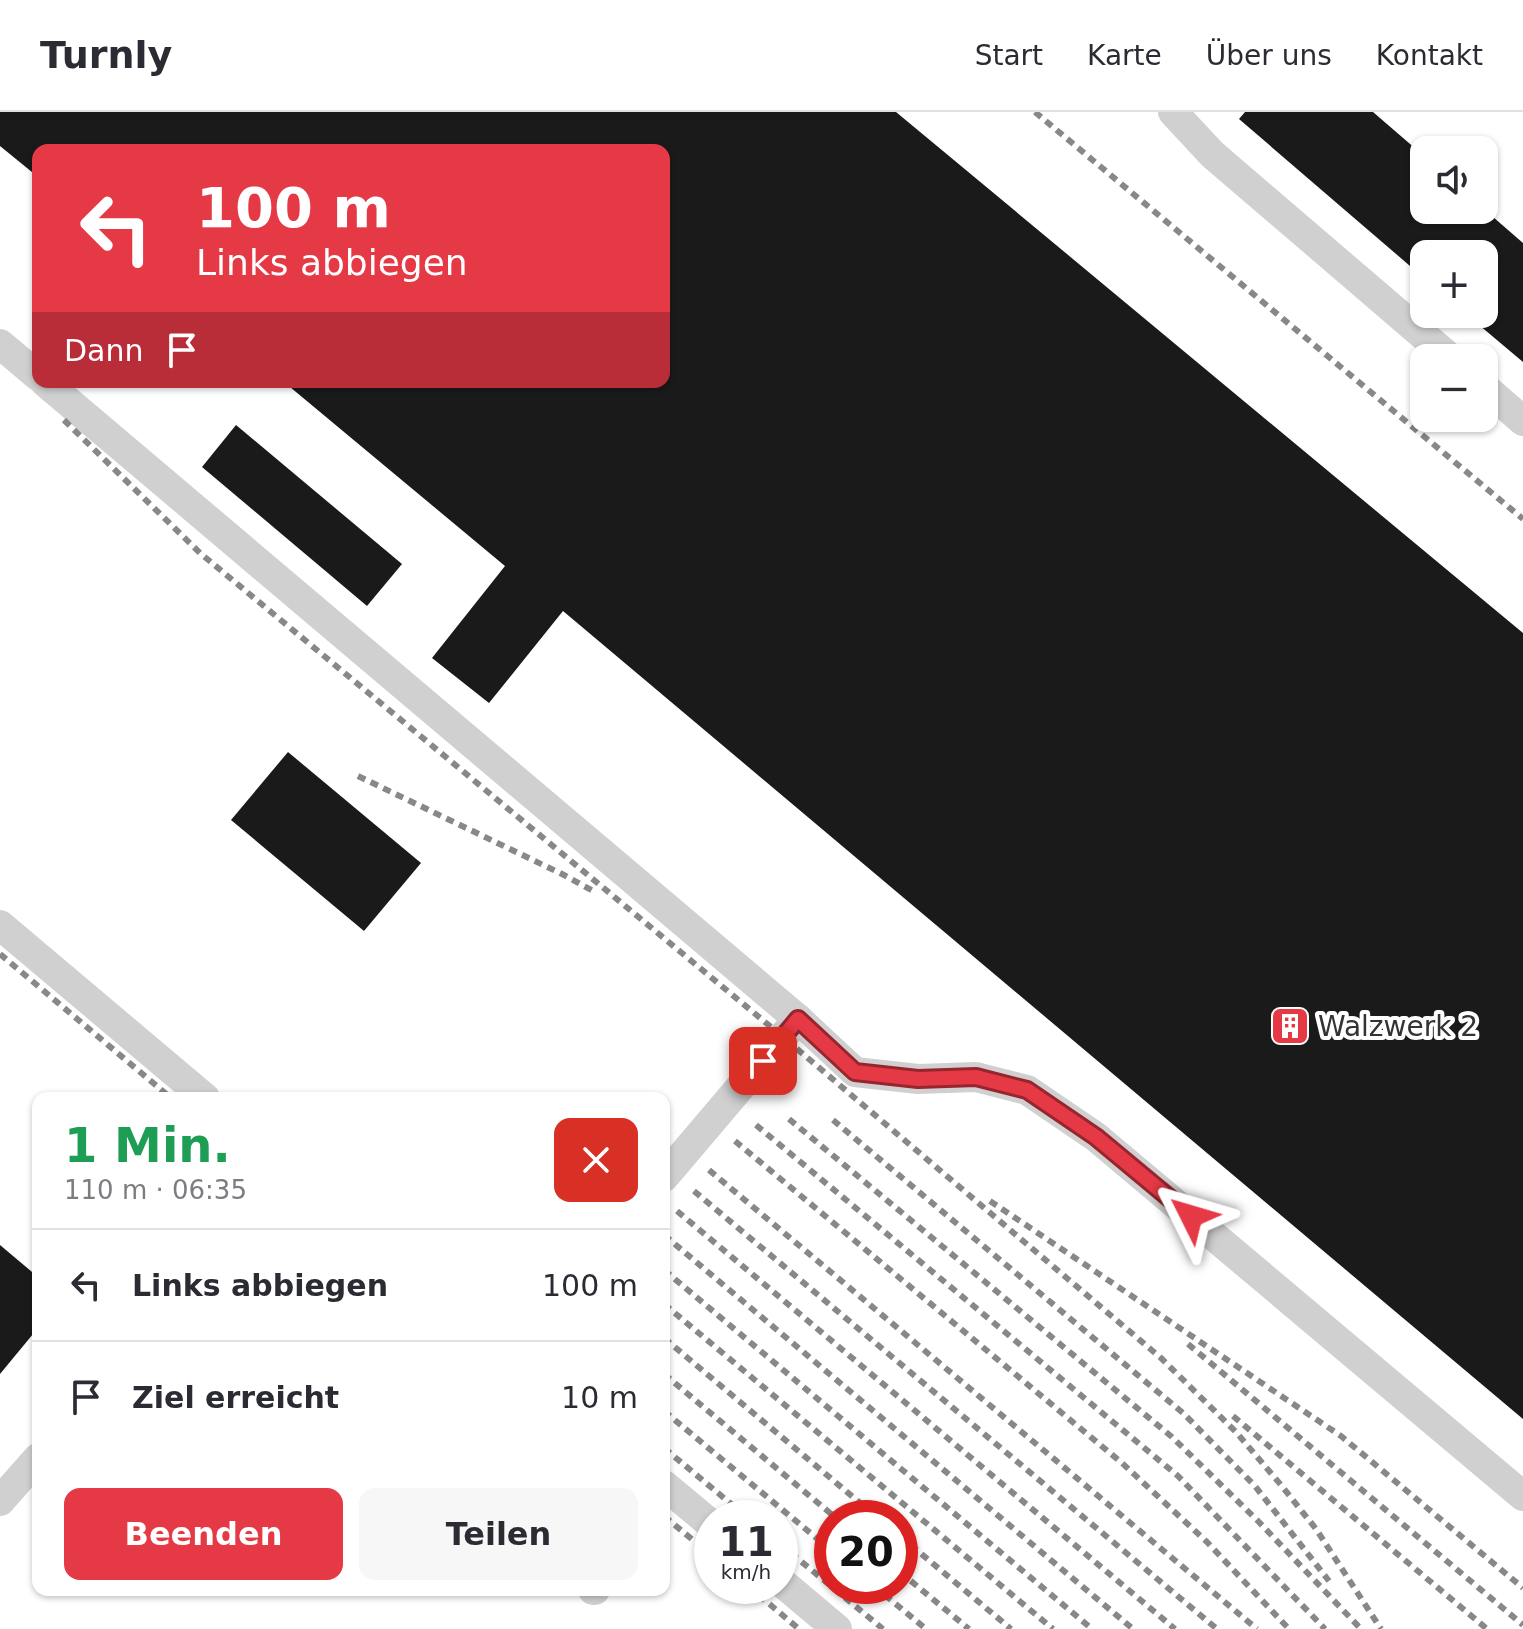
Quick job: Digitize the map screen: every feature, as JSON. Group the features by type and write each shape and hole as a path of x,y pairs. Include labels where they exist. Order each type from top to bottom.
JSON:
{"lane":[{"path":"1173,112 1212,154 1434,344"},
{"path":"0,344 32,371"},
{"path":"52,388 798,1019 855,1072 918,1079 976,1077 1027,1090 1096,1137 1523,1496"},
{"path":"1498,399 1523,421"},
{"path":"0,925 198,1092"},
{"path":"670,1170 798,1019"},
{"path":"0,1501 32,1465"},
{"path":"670,1497 694,1513"},
{"path":"798,1596 837,1629"}],"building":[{"name":"Walzwerk 2","path":"0,112 896,112 1523,633 1523,1419 563,611 489,703 432,658 505,566 291,388 670,388 670,144 32,144 32,172 0,146"},
{"path":"1245,112 1373,112 1410,144 1410,224 1498,224 1498,221 1523,243 1523,362 1483,328 1498,328 1498,240 1410,240 1410,266 1239,119"},
{"path":"236,425 402,564 367,606 202,467"},
{"path":"288,752 421,863 364,931 231,820"},
{"path":"0,1245 32,1272 32,1335 0,1374"}],"railway":[{"path":"1035,112 1523,519"},
{"path":"64,420 200,553 783,1037 1161,1358 1236,1432 1281,1485 1316,1529 1381,1629"},
{"path":"358,776 595,892"},
{"path":"0,954 164,1092"},
{"path":"789,1119 1172,1437 1361,1629"},
{"path":"833,1120 1183,1413 1255,1486 1329,1581"},
{"path":"756,1125 1178,1476 1325,1629"},
{"path":"735,1141 1122,1463 1207,1542 1289,1629"},
{"path":"709,1170 1257,1629"},
{"path":"694,1191 1217,1629"},
{"path":"990,1201 1341,1436 1523,1588"},
{"path":"677,1211 1175,1629"},
{"path":"670,1240 1133,1629"},
{"path":"670,1275 1092,1629"},
{"path":"670,1309 1053,1629"},
{"path":"670,1343 857,1500"},
{"path":"1188,1344 1523,1625"},
{"path":"670,1379 814,1500"},
{"path":"670,1416 814,1536"},
{"path":"1233,1416 1487,1629"},
{"path":"670,1453 726,1500"},
{"path":"670,1521 694,1541"},
{"path":"918,1551 1011,1629"},
{"path":"798,1559 883,1629"},
{"path":"918,1587 969,1629"},
{"path":"769,1604 799,1629"},
{"path":"896,1604 926,1629"}],"place":[{"name":"Walzwerk 2","path":"1290,1026"}],"route":[{"path":"763,1061 798,1019 855,1072 918,1079 976,1077 1027,1090 1096,1137 1191,1216"}]}
